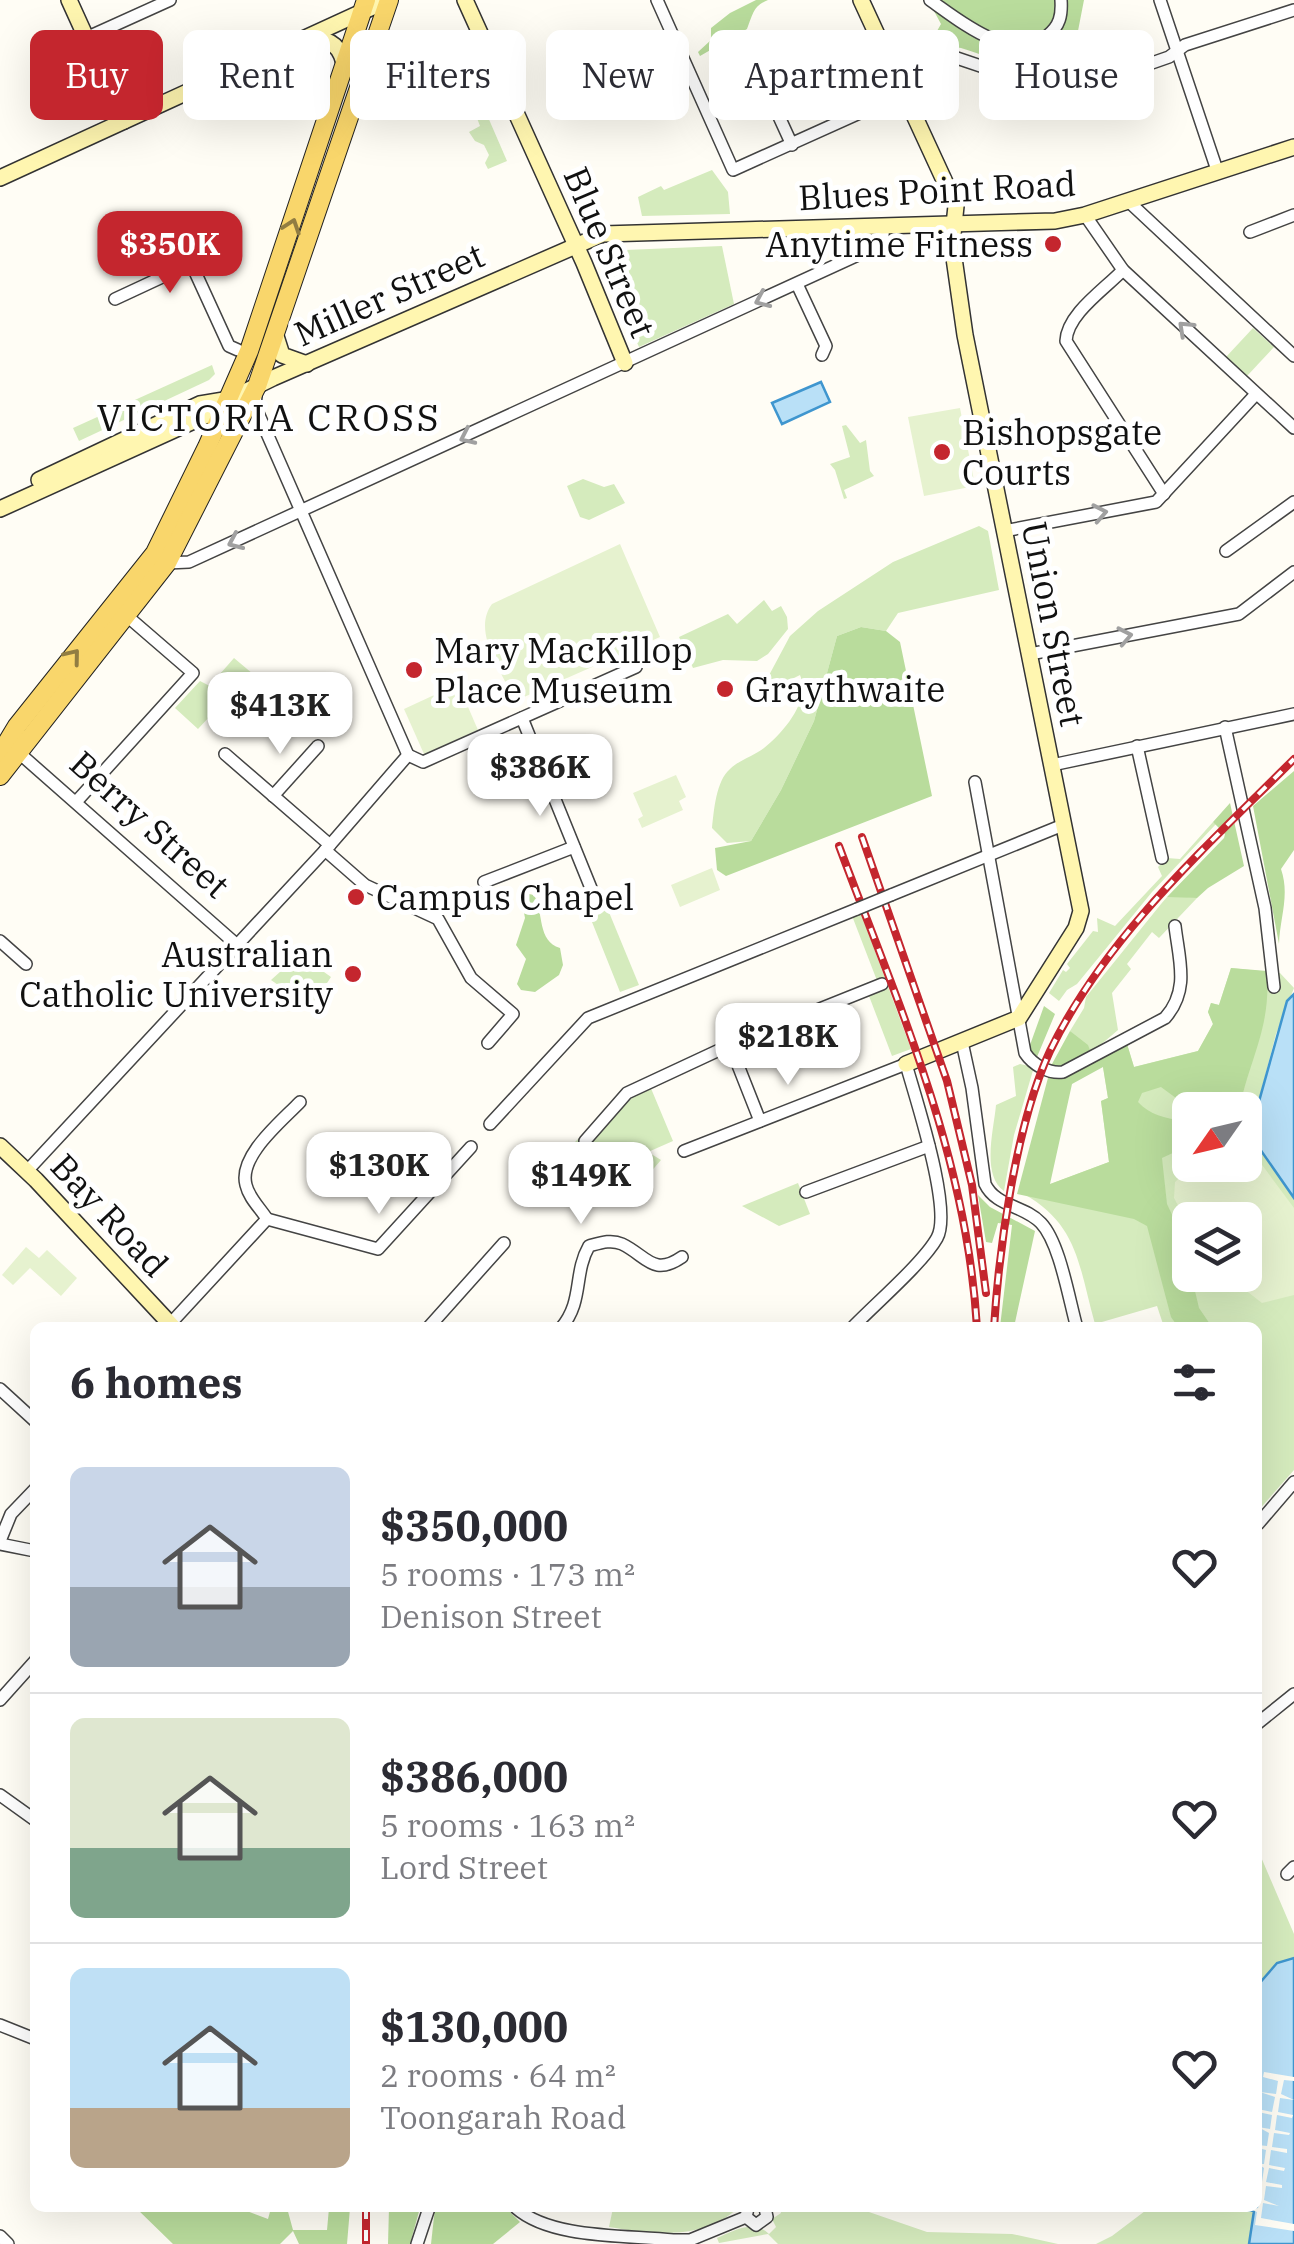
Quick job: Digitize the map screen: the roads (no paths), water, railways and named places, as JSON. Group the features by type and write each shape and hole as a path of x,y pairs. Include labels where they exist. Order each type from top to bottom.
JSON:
{"main road":[{"path":"8,741 42,709 60,700 167,562 256,386 388,0"},
{"path":"0,776 8,741 17,726 155,553 228,400 249,351 364,6"}],"street":[{"path":"69,0 82,30"},
{"path":"104,30 170,0"},
{"path":"320,30 364,6 388,0"},
{"name":"Blue Street","path":"465,0 576,244 625,364"},
{"path":"657,0 733,170 838,120"},
{"name":"Union Street","path":"862,0 876,30"},
{"path":"930,0 973,30 1025,45 1038,42 1054,30 1061,18 1060,0"},
{"path":"1160,0 1218,173"},
{"path":"959,59 1046,88 1085,83 1294,10"},
{"path":"330,42 341,51 345,69"},
{"path":"0,178 124,120"},
{"path":"781,120 792,145"},
{"name":"Union Street","path":"917,120 956,206 952,244 965,335 1080,917 1019,1018"},
{"name":"Blues Point Road","path":"576,244 597,235 634,231 1055,222 1294,147"},
{"path":"1128,201 1294,356"},
{"path":"1085,215 1123,270 1294,428"},
{"path":"1250,232 1294,215"},
{"path":"167,562 189,562 797,284 882,244 884,226"},
{"name":"Miller Street","path":"0,509 207,414 256,386 576,244"},
{"path":"115,299 173,272 188,259 229,346 238,350"},
{"path":"1123,270 1067,330 1068,345 1164,494"},
{"path":"797,284 826,346 822,355"},
{"path":"274,328 278,350 289,360 308,364"},
{"path":"256,386 256,406 269,439 408,755 423,762 636,668"},
{"path":"1004,531 1156,502 1256,394"},
{"name":"Miller Street","path":"0,498 200,404 228,400"},
{"path":"1226,551 1294,502"},
{"path":"1030,654 1239,614 1294,572"},
{"path":"76,802 193,673 127,616"},
{"path":"1052,765 1294,714"},
{"path":"522,718 597,904"},
{"path":"1225,727 1264,908 1274,986"},
{"name":"Berry Street","path":"8,741 237,945"},
{"path":"272,796 318,746"},
{"path":"1138,746 1162,858"},
{"path":"225,754 365,885 438,918 471,978 513,1014 488,1043"},
{"path":"27,1171 328,848 408,755"},
{"path":"975,782 1029,1059 1059,1073 1156,1025 1173,1009 1182,984 1176,926"},
{"path":"490,1124 588,1018 1063,825"},
{"path":"484,882 574,847"},
{"path":"0,941 26,964"},
{"path":"584,1140 627,1093 730,1045 882,984"},
{"path":"684,1151 1019,1018"},
{"path":"962,1042 985,1184 992,1196 1028,1213 1047,1231 1075,1322"},
{"path":"730,1045 760,1121"},
{"path":"858,1322 938,1236 941,1210 929,1146 906,1064"},
{"path":"300,1102 254,1153 245,1169 245,1184 267,1219 378,1249 471,1147"},
{"name":"Bay Road","path":"0,1146 169,1322"},
{"path":"806,1192 929,1146"},
{"path":"177,1322 267,1219"},
{"path":"566,1322 573,1314 588,1246 609,1241 621,1244 652,1265 670,1266 682,1257"},
{"path":"433,1322 504,1244"},
{"path":"0,1389 30,1417"},
{"path":"1262,1519 1294,1482"},
{"path":"30,1494 11,1514 0,1542 30,1550"},
{"path":"0,1700 30,1667"},
{"path":"1262,1720 1294,1694"},
{"path":"0,1795 30,1816"},
{"path":"0,2025 30,2037"},
{"path":"417,2244 428,2212"},
{"path":"520,2212 553,2228 673,2240 690,2240 747,2212 750,2223 760,2224 767,2217 766,2212"},
{"path":"0,2236 8,2244"}],"water":[{"path":"821,382 830,402 782,424 772,403"},
{"path":"1294,994 1294,1198 1262,1152 1262,1092 1287,1001"},
{"path":"1294,1958 1294,2244 1249,2244 1254,2212 1262,2212 1262,1980 1277,1963"}],"railway":[{"path":"995,1322 1011,1187 1028,1114 1050,1051 1073,1009 1128,932 1294,759"},
{"path":"862,837 947,1081 972,1185 986,1293"},
{"path":"839,846 906,1023 944,1142 960,1202 976,1322"},
{"path":"366,2212 366,2244"}],"place":[{"name":"Anytime Fitness","path":"1053,244"},
{"name":"Bishopsgate Courts","path":"942,452"},
{"name":"Mary MacKillop Place Museum","path":"414,670"},
{"name":"Graythwaite","path":"725,689"},
{"name":"Campus Chapel","path":"356,897"},
{"name":"Australian Catholic University","path":"353,974"}],"district":[{"name":"VICTORIA CROSS","path":"269,416"}]}
